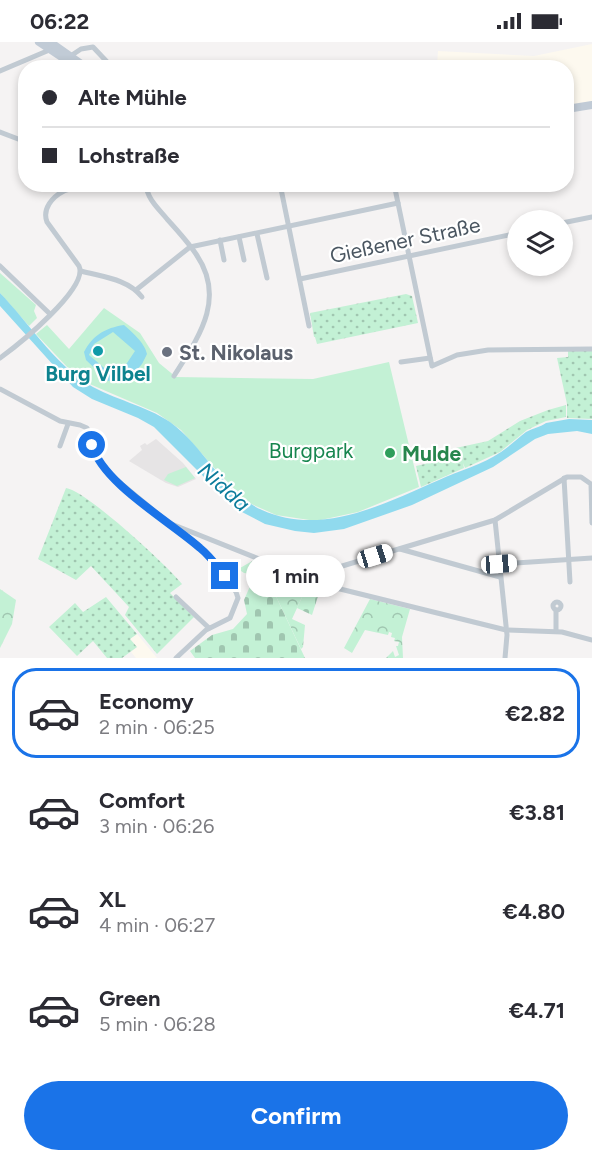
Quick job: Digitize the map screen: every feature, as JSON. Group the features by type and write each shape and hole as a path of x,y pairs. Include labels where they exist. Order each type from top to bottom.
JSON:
{"main road":[{"path":"39,42 50,45 73,60"},
{"path":"574,108 592,105"}],"street":[{"path":"26,60 47,51 50,45"},
{"path":"70,58 81,49 93,47 105,60"},
{"path":"0,71 18,63"},
{"path":"0,132 18,139"},
{"path":"63,192 47,205 44,214 47,222 81,271 113,279 136,290 142,297"},
{"path":"147,192 190,247 207,275 209,298 204,325 174,376"},
{"path":"282,192 309,326"},
{"path":"396,192 432,366 457,355 488,350 592,349"},
{"path":"136,290 190,247 398,203"},
{"path":"573,221 592,217"},
{"path":"257,234 267,278"},
{"name":"Gießener Straße","path":"300,279 507,235"},
{"path":"239,237 244,260"},
{"path":"220,240 224,260"},
{"path":"0,266 50,314"},
{"path":"0,358 50,314 75,287 81,271"},
{"path":"401,362 430,358"},
{"path":"0,389 60,421 87,428 95,455 109,472 164,520 203,550 237,595 230,618 209,628 176,658"},
{"path":"60,446 68,424"},
{"path":"324,585 325,575 329,570 495,520 564,478 578,476 587,479 591,484 592,523"},
{"path":"564,478 570,582"},
{"path":"164,520 324,585 507,630 556,632 592,640"},
{"path":"495,520 507,630 505,658"},
{"path":"398,549 500,577"},
{"path":"499,564 592,558"},
{"path":"176,597 209,628"},
{"path":"556,610 556,632"}],"shaded area":[{"path":"592,44 592,101 574,105 574,60 437,60 438,51 534,56"},
{"path":"156,439 183,463 196,479 178,487 166,483 129,461 142,450 140,446 145,443 147,445"},
{"path":"137,634 157,658 136,658 131,652 137,647 130,639"}],"green space":[{"path":"0,273 36,305 34,311 37,318 29,326 0,293"},
{"path":"406,294 412,296 418,323 317,344 310,313"},
{"name":"Burgpark","path":"104,308 140,333 159,363 176,377 313,379 389,362 419,487 358,512 316,521 276,515 247,502 181,430 157,413 85,382 70,370 36,334 47,325 69,349"},
{"path":"568,351 592,351 592,419 567,418 567,404 557,358 568,357"},
{"path":"566,405 566,417 546,421 527,430 500,452 465,468 463,463 464,468 421,487 416,466 451,458 451,449 488,441 520,421"},
{"path":"186,467 195,478 177,486 164,480 168,474"},
{"path":"66,488 76,492 107,514 144,546 182,584 170,593 194,617 157,654 125,615 129,607 91,566 76,580 38,559"},
{"path":"254,560 308,584 292,619 305,625 301,649 273,590 266,582 252,574 241,571 233,572"},
{"path":"254,577 266,582 273,590 305,658 195,658 190,651 212,635 233,629 247,614 244,600"},
{"path":"310,583 321,587 312,615 297,608"},
{"path":"0,589 16,600 12,624 0,648"},
{"path":"106,597 137,634 130,639 137,647 122,658 107,658 93,641 77,656 49,627 75,603 83,612"},
{"path":"370,599 410,609 402,637 403,658 386,658 393,651 395,657 399,655 396,646 399,642 394,641 395,638 391,637 392,633 389,632 388,635 365,630 352,653 344,648"}],"water":[{"name":"Nidda","path":"0,293 53,354 76,375 98,390 150,411 170,422 194,444 225,481 248,502 262,510 284,517 307,520 329,519 374,507 494,457 526,432 546,423 569,419 592,420 592,434 577,431 548,434 535,439 493,467 412,505 344,529 314,533 265,524 242,512 221,494 154,427 92,399 73,387 0,306"},
{"path":"124,325 141,342 147,354 129,379 108,381 86,360 84,352 96,337 105,330","holes":["113,332 135,351 123,369 109,372 89,355 94,344"]}],"place":[{"name":"Burg Vilbel","path":"98,351"},
{"name":"St. Nikolaus","path":"167,352"},
{"name":"Mulde","path":"390,453"}],"route":[{"path":"92,445 96,457 113,477 198,546 225,576"}]}
